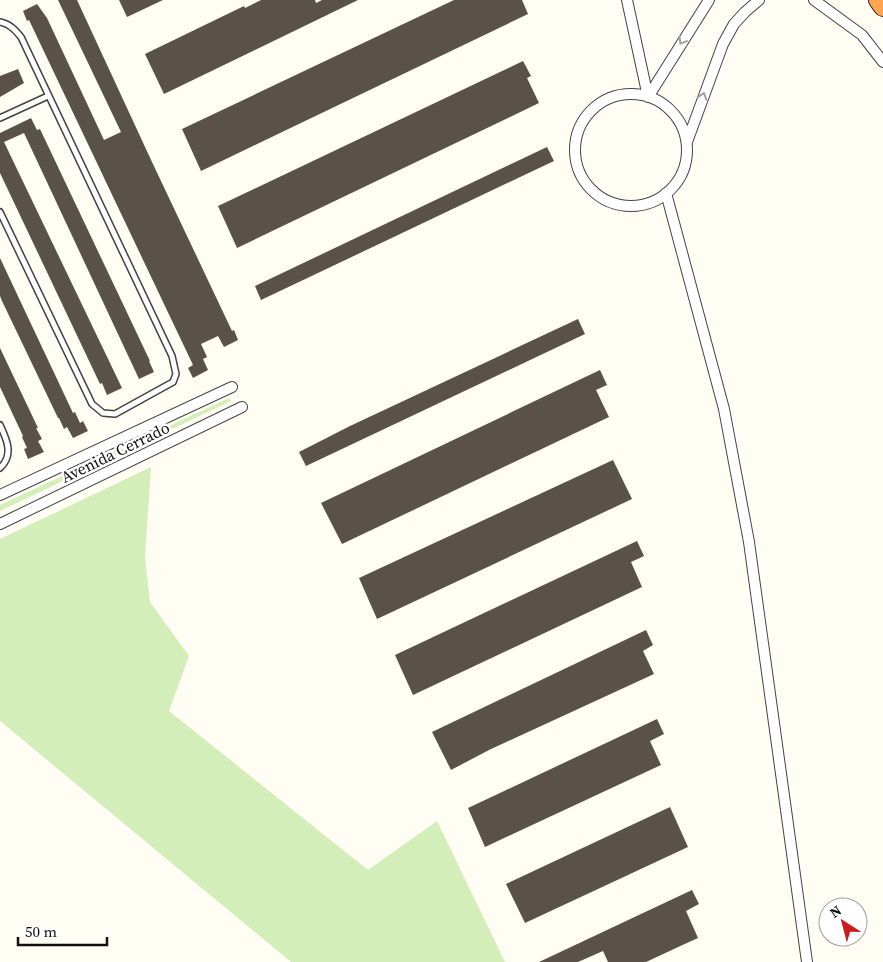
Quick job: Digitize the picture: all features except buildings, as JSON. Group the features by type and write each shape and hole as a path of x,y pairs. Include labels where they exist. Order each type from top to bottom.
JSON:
{"highway":[{"path":"878,0 883,7"}],"street":[{"path":"627,0 648,97"},
{"path":"648,97 708,0"},
{"path":"687,142 681,124 670,108 654,98 635,93 616,95 599,103 585,117 577,133 574,150 577,168 585,183 598,195 614,203 631,206 650,202 666,193 679,178 686,161 687,142 723,44 734,24 759,0"},
{"path":"814,0 862,35 883,62"},
{"path":"666,193 724,409 745,523 807,962"},
{"name":"Avenida Cerrado","path":"0,495 232,387"},
{"name":"Avenida Cerrado","path":"0,524 242,407"}],"lane":[{"path":"0,22 14,28 20,37 172,356 176,374 173,382 115,414 103,413 92,404 0,212"},
{"path":"0,118 48,96"},
{"path":"0,425 6,438 8,450 7,460 0,468"}],"green space":[{"path":"229,398 231,401 0,511 0,505"},
{"path":"151,467 145,557 150,602 189,656 169,711 368,870 437,821 505,962 291,962 0,721 0,539"}]}
